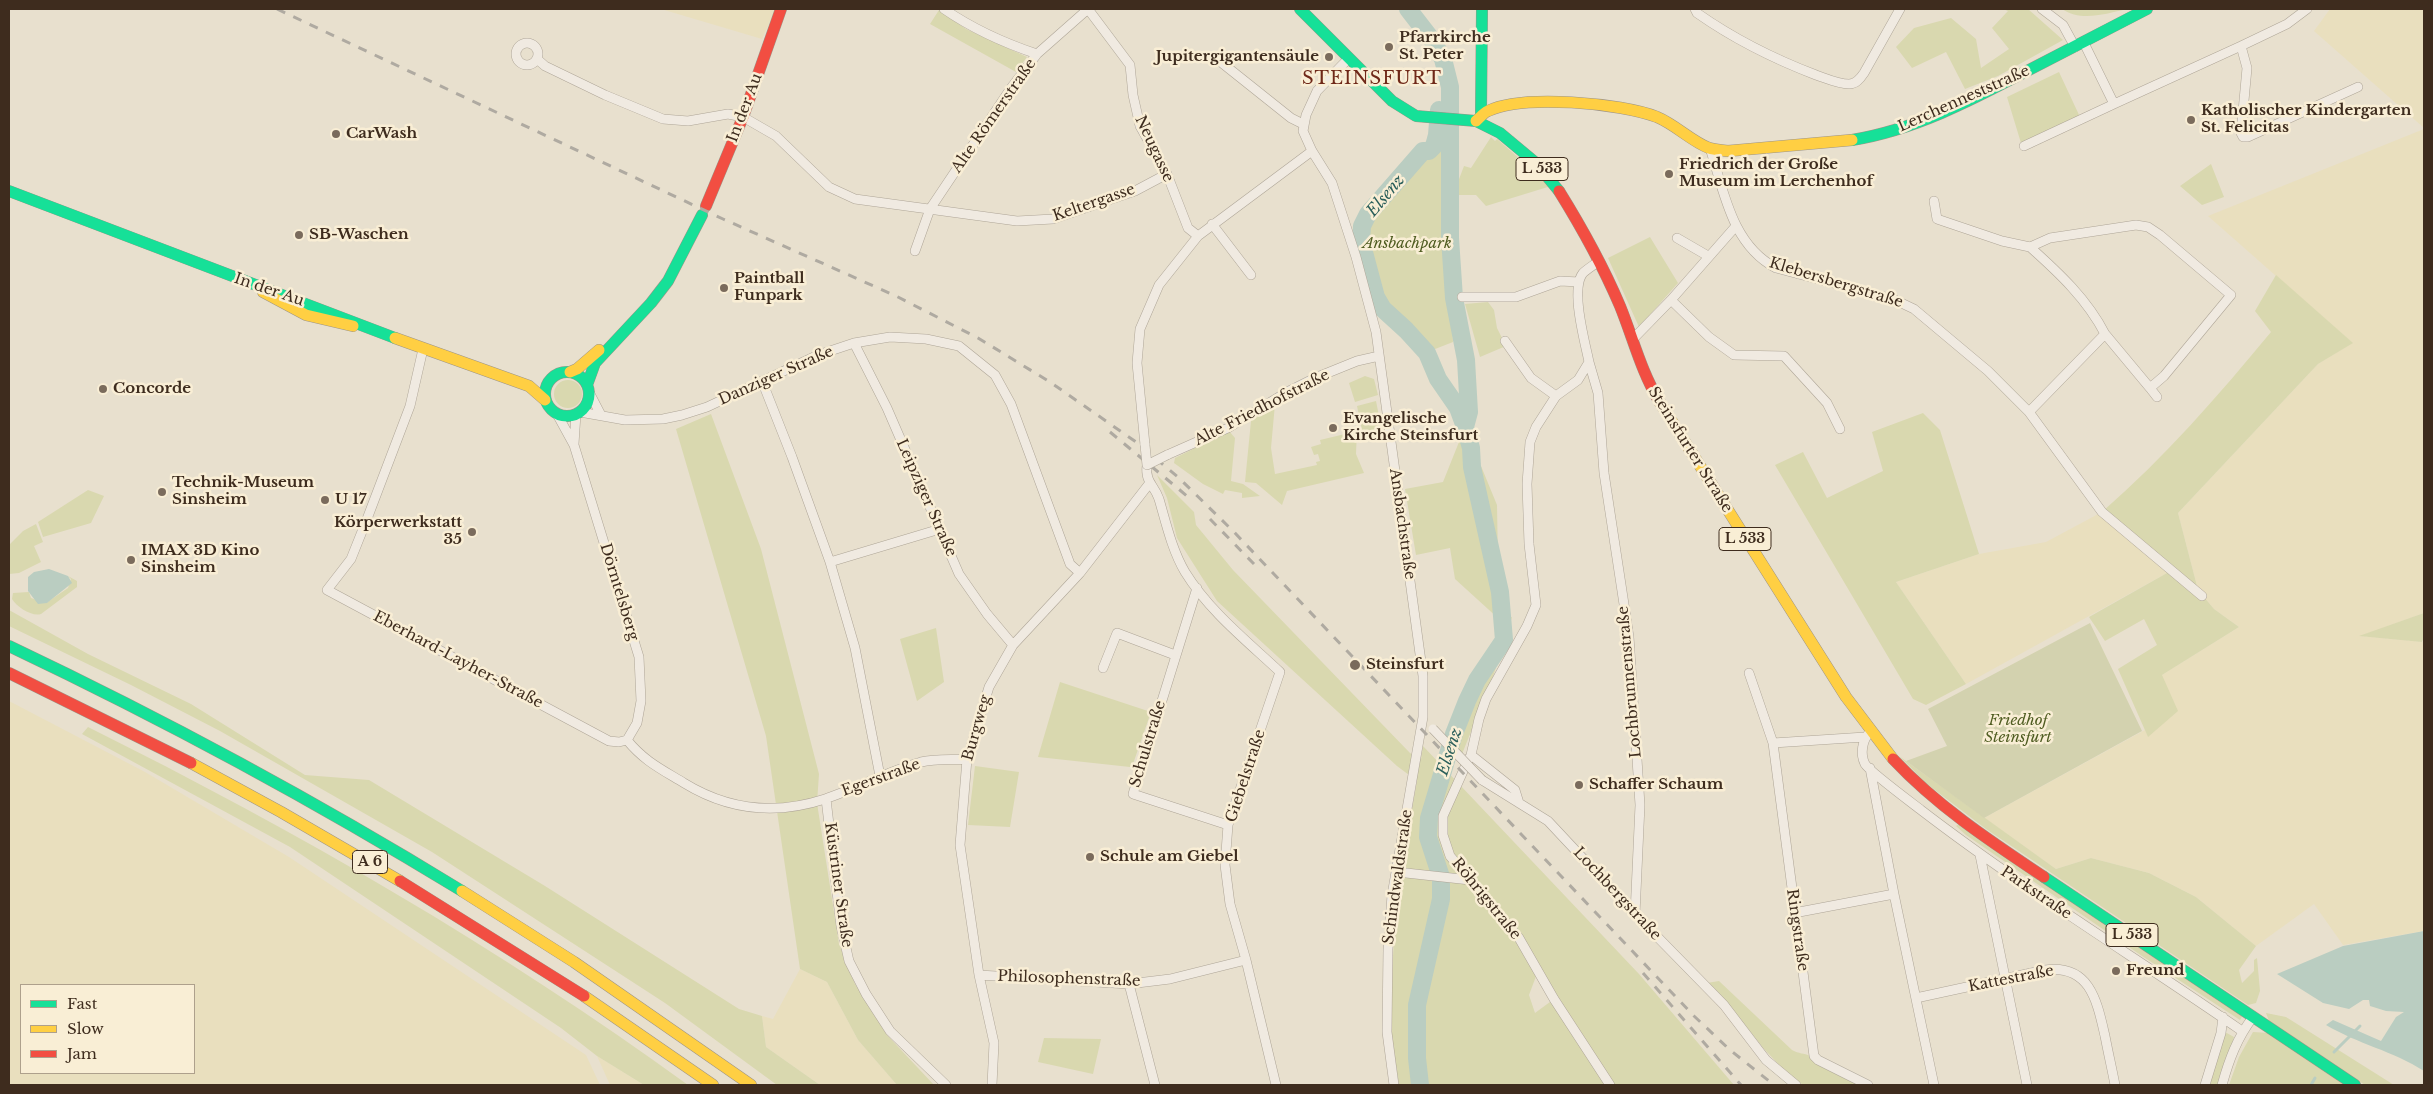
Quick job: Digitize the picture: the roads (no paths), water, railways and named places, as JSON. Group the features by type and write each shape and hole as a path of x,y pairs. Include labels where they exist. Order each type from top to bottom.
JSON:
{"main road":[{"name":"In der Au","path":"588,389 595,363 668,281 704,211 743,117 781,9"},
{"name":"L 533","path":"1300,9 1392,101 1416,116 1457,120 1478,117"},
{"path":"1478,117 1482,9"},
{"name":"Lerchenneststraße","path":"1478,117 1495,108 1549,102 1611,106 1649,114 1679,128 1710,148 1728,151 1845,141 1881,135 1913,125 1956,107 2080,45 2146,9"},
{"name":"Steinsfurter Straße","path":"1478,117 1511,140 1548,175 1571,208 1620,306 1643,371 1670,421 1867,735 1924,792 1981,835 2253,1017"},
{"name":"In der Au","path":"9,191 181,255 256,286 285,295 423,349 529,386 545,400"},
{"name":"In der Au","path":"570,372 578,369 620,336"},
{"path":"570,372 577,374 588,389 585,406 578,413 569,416 557,414 545,400 547,383 557,374 570,372"},
{"name":"In der Au","path":"529,386 547,383"},
{"name":"A 6","path":"9,646 110,695 224,754 385,844 588,971 751,1085"},
{"name":"A 6","path":"9,673 90,710 260,800 374,864 477,926 576,990 712,1085"},
{"name":"L 533","path":"2253,1017 2355,1085"}],"street":[{"path":"944,9 968,25 1015,47 1037,54"},
{"name":"Alte Römerstraße","path":"915,251 930,209 1037,54 1088,9"},
{"name":"Neugasse","path":"1088,9 1130,65 1132,95 1140,126 1167,174 1188,228 1198,236"},
{"path":"1695,9 1697,13 1728,34 1793,66 1827,79 1849,84 1857,82 1864,73 1900,9"},
{"path":"2042,9 2063,26 2080,45 2114,104"},
{"path":"2024,146 2287,24 2307,9"},
{"path":"2241,46 2247,68 2241,133 2243,137 2248,137 2358,87"},
{"path":"1217,59 1291,118 1303,124 1317,90 1349,58"},
{"path":"537,59 545,66 605,95 663,119 688,121 728,114 743,117 776,136 829,187 855,199 930,209"},
{"name":"Ansbachstraße","path":"1303,124 1304,138 1332,183 1337,196 1368,298 1379,356 1423,676 1423,717 1421,730"},
{"name":"Klebersbergstraße","path":"1710,148 1736,226 1746,245 1763,261 1776,268 1893,299 1914,308 1988,371 2029,412 2102,512 2202,596"},
{"path":"1197,588 1185,571 1172,543 1157,492 1148,480 1136,363 1140,329 1159,284 1198,236 1312,151"},
{"name":"Keltergasse","path":"930,209 1018,221 1053,219 1135,191 1167,174"},
{"path":"1934,201 1937,219 2002,241 2030,247 2058,272 2085,302 2105,334 2157,397"},
{"path":"1212,224 1251,275"},
{"path":"2030,247 2050,238 2136,225 2148,227 2160,234 2231,295 2164,376 2150,388"},
{"path":"1632,340 1671,300 1736,226"},
{"path":"1677,238 1708,256"},
{"path":"1589,362 1577,295 1578,282 1583,273 1599,261"},
{"path":"1462,297 1516,298 1560,281 1578,282"},
{"path":"1671,300 1709,337 1734,354 1784,356 1827,403 1840,429"},
{"path":"2029,412 2105,334"},
{"name":"Danziger Straße","path":"578,413 625,420 663,419 682,416 707,407 818,355 854,343 890,337 926,338 959,346 995,375 1011,404 1070,564 1080,573"},
{"path":"1505,341 1517,361 1531,378 1556,396"},
{"name":"Leipziger Straße","path":"854,343 887,408 960,574 987,614 1013,645"},
{"name":"Eberhard-Layher-Straße","path":"423,349 410,406 367,519 351,559 327,590 609,741 627,740"},
{"name":"Alte Friedhofstraße","path":"1147,464 1228,428 1287,392 1315,378 1357,361 1379,356"},
{"name":"Röhrigstraße","path":"1589,362 1578,380 1556,396 1536,426 1530,442 1528,544 1536,605 1528,626 1486,699 1478,719 1471,755 1443,816 1443,835 1450,856 1519,938 1554,999 1610,1085"},
{"name":"Lochbrunnenstraße","path":"1589,362 1598,393 1604,473 1629,637 1640,804 1635,914"},
{"path":"762,381 830,562 855,648 880,776"},
{"path":"588,389 601,415"},
{"name":"Dörntelsberg","path":"574,445 578,413"},
{"name":"Dörntelsberg","path":"557,414 574,445 639,657 641,701 637,723 627,740"},
{"name":"Burgweg","path":"992,1085 994,1043 979,975 960,845 967,759 989,687 1013,645 1080,573 1148,480"},
{"path":"830,562 940,529"},
{"name":"Schulstraße","path":"1197,588 1133,794 1228,825"},
{"name":"Giebelstraße","path":"1197,588 1210,606 1280,672 1228,825 1226,875 1230,904 1246,960 1276,1085"},
{"path":"1103,668 1118,633 1175,655"},
{"name":"Ringstraße","path":"1749,673 1773,743 1814,1056 1818,1060 1868,1085"},
{"name":"Lochbergstraße","path":"1423,717 1482,780 1548,821 1724,1005 1766,1060 1796,1085"},
{"name":"Schindwaldstraße","path":"1394,1085 1387,1032 1388,959 1392,895 1421,730"},
{"path":"1773,743 1867,735 1862,748 1866,765 1870,768 1934,1085"},
{"path":"627,740 640,756 704,795 736,805 771,810 826,799"},
{"path":"1471,755 1515,790 1519,804"},
{"name":"Egerstraße","path":"826,799 880,776 923,762 967,759"},
{"name":"Parkstraße","path":"1870,768 1980,855 2242,1031"},
{"name":"Küstriner Straße","path":"826,799 841,926 849,961 866,994 890,1031 946,1085"},
{"path":"1980,855 2027,1085"},
{"path":"1396,872 1449,880 1470,880"},
{"path":"1794,912 1894,894"},
{"name":"Philosophenstraße","path":"979,975 1128,984 1170,979 1246,960"},
{"name":"Kattestraße","path":"1916,998 2056,969 2072,973 2083,980 2093,993 2098,1005 2116,1085"},
{"path":"1128,984 1155,1085"},
{"path":"2205,1085 2221,1033 2223,1017"},
{"path":"2222,1085 2232,1051 2242,1031 2253,1017"}],"waterway":[{"name":"Elsenz","path":"1408,9 1432,40 1443,59 1450,87 1450,238 1454,298 1466,360 1469,412 1465,427 1471,448 1472,467 1500,592 1504,640 1477,680 1467,701 1454,734 1429,818 1428,837 1441,877 1441,899 1417,1005 1417,1058 1420,1085"},
{"name":"Elsenz","path":"1439,110 1434,146 1429,151 1423,151 1368,214 1362,226 1361,241 1376,297 1383,309 1427,353 1438,379 1458,408 1465,427"},
{"path":"2334,1052 2360,1026"},
{"path":"2311,1085 2315,1078"}],"railway":[{"path":"277,9 723,219 896,296 978,338 1050,382 1136,442 1179,478 1234,532 1694,1016 1730,1050 1774,1085"},
{"path":"1110,432 1187,496"},
{"path":"1210,519 1254,564"},
{"path":"1643,973 1741,1085"}],"place":[{"name":"Pfarrkirche St. Peter","path":"1389,47"},
{"name":"Jupitergigantensäule","path":"1329,57"},
{"name":"Katholischer Kindergarten St. Felicitas","path":"2191,120"},
{"name":"CarWash","path":"336,134"},
{"name":"Friedrich der Große Museum im Lerchenhof","path":"1669,174"},
{"name":"SB-Waschen","path":"299,235"},
{"name":"Paintball Funpark","path":"724,288"},
{"name":"Concorde","path":"103,389"},
{"name":"Evangelische Kirche Steinsfurt","path":"1333,428"},
{"name":"Technik-Museum Sinsheim","path":"162,492"},
{"name":"U 17","path":"325,500"},
{"name":"Körperwerkstatt 35","path":"472,532"},
{"name":"IMAX 3D Kino Sinsheim","path":"131,560"},
{"name":"Steinsfurt","path":"1355,665"},
{"name":"Schaffer Schaum","path":"1579,785"},
{"name":"Schule am Giebel","path":"1090,857"},
{"name":"Freund","path":"2116,971"}],"district":[{"name":"STEINSFURT","path":"1372,79"}],"park label":[{"name":"Ansbachpark","path":"1407,244"},
{"name":"Friedhof Steinsfurt","path":"2018,730"}]}
